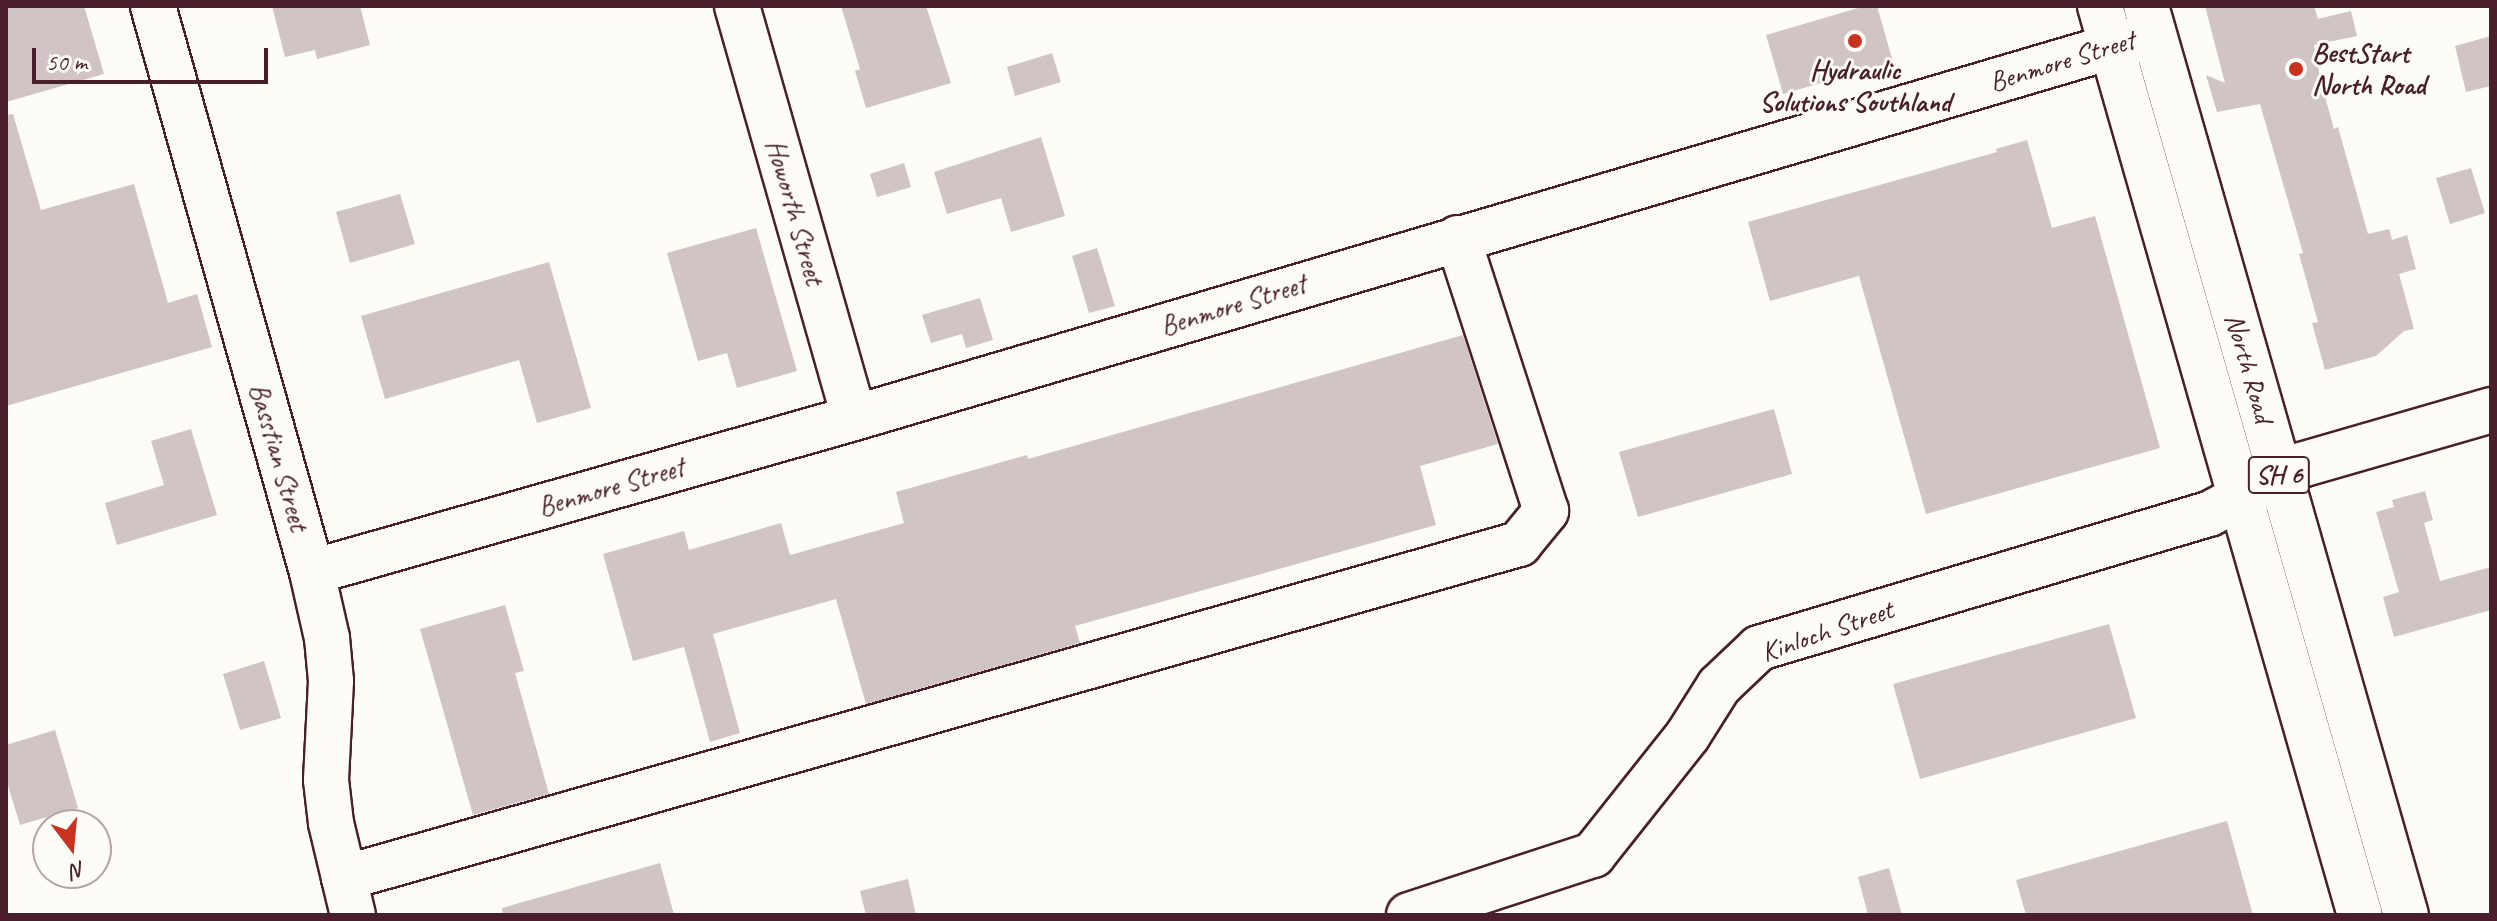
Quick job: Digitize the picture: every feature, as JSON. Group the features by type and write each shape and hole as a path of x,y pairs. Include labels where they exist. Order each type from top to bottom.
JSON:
{"street":[{"name":"Basstian Street","path":"153,6 312,572 327,638 331,681 326,780 348,896"},
{"name":"Howorth Street","path":"737,6 854,418"},
{"name":"North Road","path":"2100,6 2360,915"},
{"name":"Benmore Street","path":"312,572 854,418 2111,47 2150,20"},
{"name":"North Road","path":"2150,20 2406,915"},
{"path":"348,896 1519,544 1546,511 1458,238"},
{"name":"Kinloch Street","path":"1409,915 1593,855 1688,735 1719,686 1759,648 2209,514 2311,462 2491,410"}],"building":[{"path":"6,6 84,6 104,74 6,102"},
{"path":"272,6 360,6 370,45 317,59 315,50 285,57"},
{"path":"841,6 926,6 951,83 866,108 855,71 860,69"},
{"path":"1865,6 1877,6 1893,62 1783,94 1766,35"},
{"path":"2205,6 2314,6 2318,19 2351,11 2357,36 2314,45 2321,82 2334,129 2338,127 2368,234 2389,229 2392,240 2407,235 2416,269 2399,274 2414,329 2404,331 2376,356 2325,370 2312,323 2318,322 2299,254 2303,253 2260,104 2217,112 2206,75 2225,83"},
{"path":"2491,36 2491,86 2466,92 2455,46"},
{"path":"1052,53 1061,82 1015,96 1007,67"},
{"path":"13,114 41,210 134,184 168,303 197,294 212,347 6,406 6,115"},
{"path":"1041,137 1065,216 1011,232 1001,198 947,214 934,172"},
{"path":"2027,140 2052,228 2095,216 2160,448 1926,514 1859,276 1770,301 1748,222 1997,152 1996,149"},
{"path":"904,163 911,187 877,197 870,174"},
{"path":"2471,168 2485,213 2450,224 2436,178"},
{"path":"400,194 415,244 350,263 336,212"},
{"path":"756,228 797,371 737,388 727,353 698,361 667,253"},
{"path":"1097,248 1115,306 1089,313 1072,256"},
{"path":"549,262 591,408 537,423 519,360 385,399 361,316"},
{"path":"980,298 993,340 966,348 962,334 931,343 922,315"},
{"path":"1463,335 1498,444 1420,466 1436,525 1075,626 1080,643 866,704 836,599 713,634 740,733 710,742 684,647 633,661 603,554 684,531 689,550 781,523 790,555 904,523 896,492 1027,455 1028,459"},
{"path":"1774,409 1792,474 1638,517 1619,452"},
{"path":"191,429 217,515 117,545 105,503 164,485 151,441"},
{"path":"2425,491 2433,520 2424,523 2440,581 2491,567 2491,610 2394,637 2383,597 2399,592 2376,512 2394,507 2392,500"},
{"path":"505,605 524,671 515,673 549,794 473,815 420,629"},
{"path":"2109,624 2136,718 1920,779 1893,684"},
{"path":"264,661 281,718 240,730 223,674"},
{"path":"55,730 78,808 32,809 32,821 20,825 6,779 6,745"},
{"path":"2227,821 2253,915 2026,915 2016,880"},
{"path":"660,863 674,915 503,915 502,908"},
{"path":"1889,868 1902,915 1868,915 1858,877"},
{"path":"908,879 916,915 866,915 860,891"}],"place":[{"name":"Hydraulic Solutions Southland","path":"1855,41"},
{"name":"BestStart North Road","path":"2296,69"}]}
